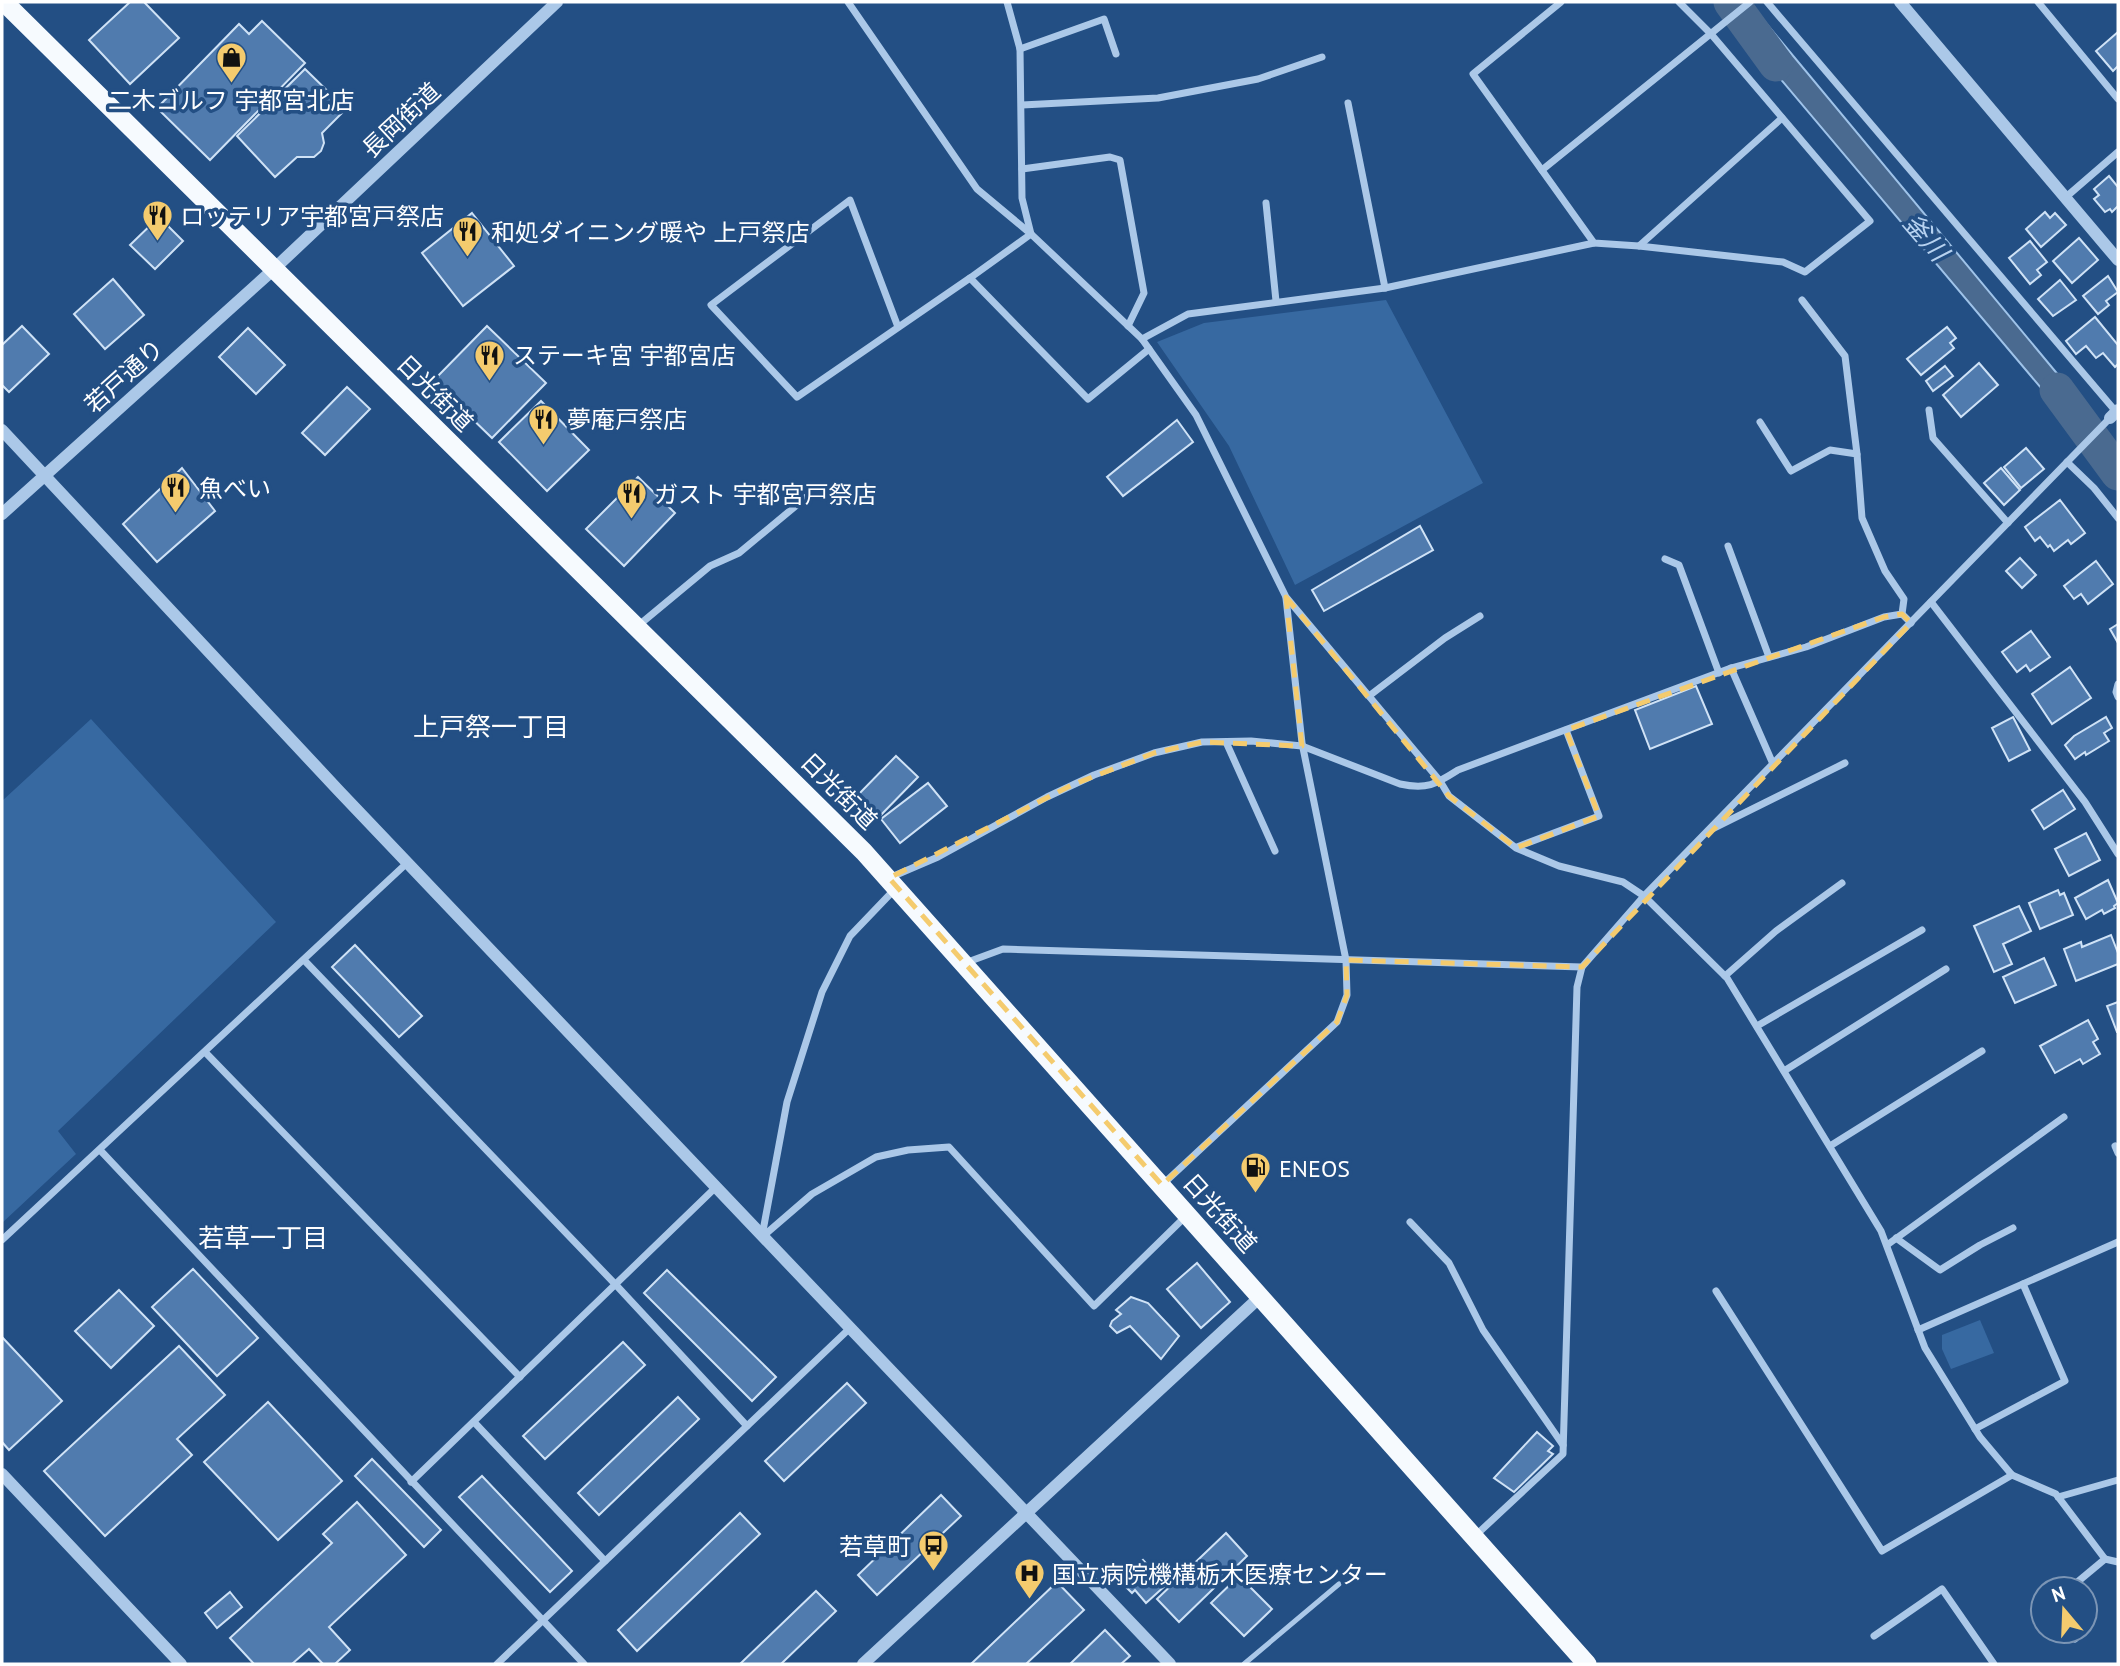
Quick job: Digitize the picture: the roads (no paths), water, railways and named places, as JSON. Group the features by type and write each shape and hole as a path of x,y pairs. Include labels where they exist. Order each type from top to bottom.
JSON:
{"highway":[{"name":"日光街道","path":"4,2 812,798 893,882 1587,1664"}],"street":[{"name":"長岡街道","path":"274,269 557,2"},
{"path":"848,2 977,189 1031,234 1142,339 1196,415 1286,597 1440,781 1449,796 1516,848 1559,866 1623,882 1644,896 1726,976 1881,1231 1925,1348 1975,1429 2012,1475 2058,1497 2105,1559 2118,1562"},
{"path":"1007,2 1020,49 1022,198 1031,234"},
{"path":"1562,2 1474,74 1594,243"},
{"path":"1142,339 1188,314 1385,288 1594,243 1783,262 1805,272 1870,221 1782,118 1714,31 1679,2"},
{"path":"1542,170 1750,2"},
{"path":"1475,1536 1563,1454 1577,987 1582,967 1644,896 2116,414 1767,2"},
{"path":"1900,2 2118,260"},
{"path":"2038,2 2118,99"},
{"path":"1020,49 1104,19 1116,54"},
{"path":"1022,105 1158,98 1258,79 1322,57"},
{"path":"1348,103 1385,288"},
{"path":"1639,246 1782,118"},
{"path":"2066,197 2118,152"},
{"path":"1022,169 1110,157 1119,160 1144,293 1128,326"},
{"path":"898,327 850,200 711,305 797,397 970,278 1031,234"},
{"path":"1266,203 1276,302"},
{"name":"若戸通り","path":"2,514 274,269"},
{"path":"970,278 1088,399 1149,349"},
{"path":"1802,300 1845,356 1863,518 1885,571 1905,599 1902,614"},
{"path":"1929,410 1933,438 2008,523"},
{"path":"1760,422 1791,471 1830,450 1857,454"},
{"path":"2,430 407,863 1170,1664"},
{"path":"2070,460 2118,518"},
{"path":"637,627 710,566 739,553 815,489"},
{"path":"1728,547 1769,657"},
{"path":"1665,559 1679,565 1719,673"},
{"path":"1162,1185 1338,1022 1347,995 1346,960 1302,746 1286,597"},
{"path":"1931,602 2085,802 2118,854"},
{"path":"1902,614 1911,623"},
{"path":"762,1237 786,1102 822,992 850,936 893,882 938,857 1072,785 1117,765 1202,742 1302,746 1400,785 1417,788 1428,786 1458,770 1731,668 1806,647 1884,617 1902,614"},
{"path":"1369,696 1445,638 1480,616"},
{"path":"1731,668 1773,764"},
{"path":"2118,684 2118,697"},
{"path":"1516,848 1598,817 1566,730"},
{"path":"1226,742 1275,851"},
{"path":"1707,832 1846,763"},
{"path":"2,1240 407,863"},
{"path":"1726,976 1776,931 1843,883"},
{"path":"1757,1026 1922,930"},
{"path":"965,963 1003,949 1582,967"},
{"path":"304,960 616,1285 747,1426"},
{"path":"1784,1071 1946,969"},
{"path":"1830,1146 1982,1051"},
{"path":"205,1052 520,1377"},
{"path":"1886,1245 2064,1117"},
{"path":"762,1237 812,1194 876,1157 908,1150 949,1147 1094,1306 1188,1214"},
{"path":"100,1150 584,1664"},
{"path":"411,1482 715,1188"},
{"path":"1410,1222 1449,1263 1483,1329 1563,1445"},
{"path":"1896,1238 1940,1270 2013,1228"},
{"path":"1918,1330 2118,1242"},
{"path":"1975,1429 2065,1381 2023,1284"},
{"path":"1716,1291 1882,1551 2012,1475"},
{"path":"863,1664 1261,1296"},
{"path":"497,1664 849,1329"},
{"path":"474,1422 605,1561"},
{"path":"2,1474 181,1664"},
{"path":"2058,1497 2118,1480"},
{"path":"2085,1575 2105,1559"},
{"path":"1874,1636 1942,1589 1994,1664"}],"lane":[{"path":"1244,1664 1339,1584"}],"water":[{"path":"1760,16 2094,418 2079,433 1740,31"},
{"path":"2111,438 2118,449 2118,486 2097,454"}],"waterway":[{"name":"釜川","path":"1731,2 1776,64"},
{"name":"釜川","path":"2057,390 2118,473"}],"place":[{"name":"二木ゴルフ 宇都宮北店","path":"231,85"},
{"name":"ロッテリア宇都宮戸祭店","path":"157,243"},
{"name":"和処ダイニング暖や 上戸祭店","path":"468,259"},
{"name":"ステーキ宮 宇都宮店","path":"490,382"},
{"name":"夢庵戸祭店","path":"544,446"},
{"name":"魚べい","path":"176,515"},
{"name":"ガスト 宇都宮戸祭店","path":"631,521"},
{"name":"ENEOS","path":"1256,1195"},
{"name":"若草町","path":"934,1573"},
{"name":"国立病院機構栃木医療センター","path":"1029,1601"}],"district":[{"name":"上戸祭一丁目","path":"491,726"},
{"name":"若草一丁目","path":"263,1237"}]}
